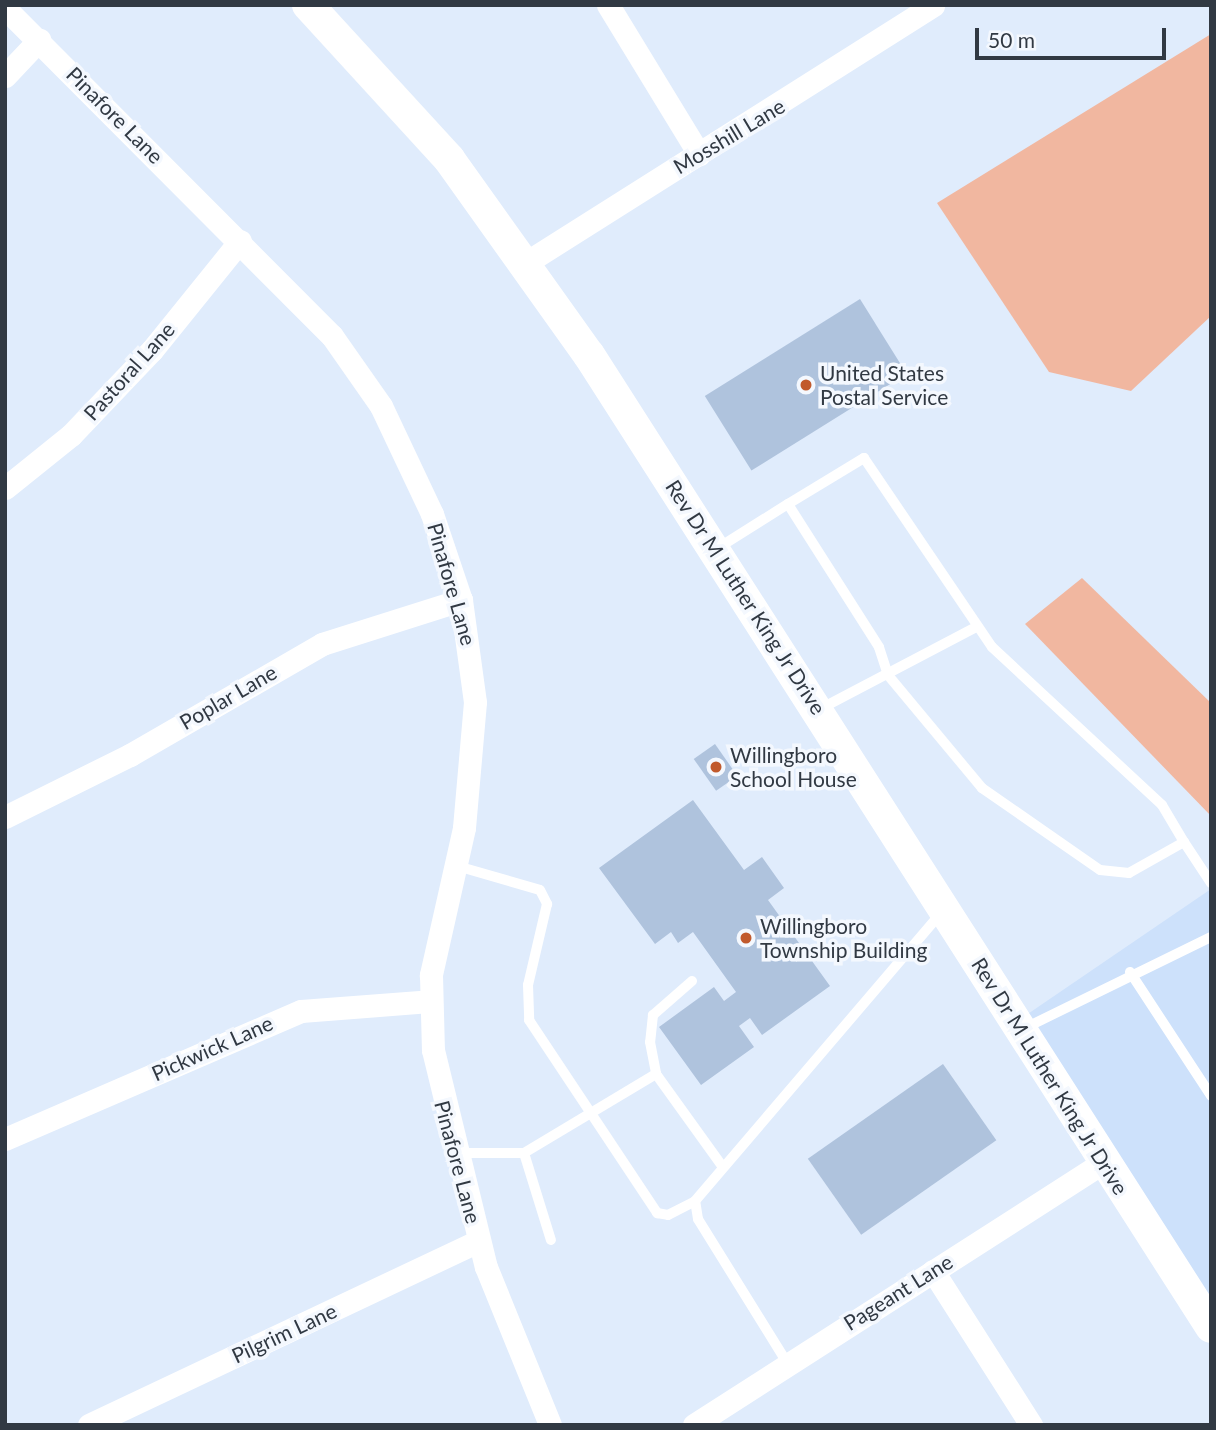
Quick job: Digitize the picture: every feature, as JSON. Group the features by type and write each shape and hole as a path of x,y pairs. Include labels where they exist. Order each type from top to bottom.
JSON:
{"street":[{"name":"Rev Dr M Luther King Jr Drive","path":"307,5 449,159 524,264 715,550 943,911 1211,1326"},
{"path":"608,5 699,154"},
{"name":"Mosshill Lane","path":"524,264 933,5"},
{"name":"Pinafore Lane","path":"5,8 332,336 381,406 427,502 461,600 471,651 475,750 457,866 430,1000 438,1086 479,1241 550,1425"},
{"path":"5,76 38,40"},
{"name":"Pastoral Lane","path":"5,488 71,435 152,350 240,241"},
{"name":"Poplar Lane","path":"5,817 130,755 322,644 461,600"},
{"name":"Pickwick Lane","path":"5,1139 290,1015 430,1000"},
{"name":"Pageant Lane","path":"694,1425 786,1361 1104,1162"},
{"name":"Pilgrim Lane","path":"89,1425 479,1241"},
{"path":"933,1271 1031,1425"}],"lane":[{"path":"715,550 864,458 992,647 1162,805 1211,883"},
{"path":"789,505 879,647 888,675 982,788 1100,870 1129,873 1184,842"},
{"path":"818,710 978,626"},
{"path":"457,866 540,890 547,905 528,985 529,1020 590,1116 657,1213 668,1215 695,1201 722,1166 943,911"},
{"path":"1021,1030 1130,972 1211,937"},
{"path":"1130,972 1211,1096"},
{"path":"692,981 653,1015 656,1074 722,1166"},
{"path":"454,1154 524,1153 590,1116 656,1074"},
{"path":"524,1153 551,1240"},
{"path":"695,1201 698,1219 786,1361"}],"shaded area":[{"path":"1211,34 1211,316 1131,391 1049,372 937,203"},
{"path":"1082,578 1211,703 1211,816 1025,624"},
{"path":"1211,889 1211,1326 1016,1022"}],"building":[{"name":"United States Postal Service","path":"860,299 907,374 751,471 705,396"},
{"name":"Willingboro School House","path":"715,744 737,776 716,791 694,759"},
{"name":"Willingboro Township Building","path":"693,800 744,870 762,857 784,888 768,900 830,986 762,1035 750,1018 739,1026 754,1047 701,1085 659,1027 714,987 724,1001 736,992 693,932 678,943 671,932 655,944 599,868"},
{"path":"943,1064 996,1140 861,1235 808,1159"}],"place":[{"name":"United States Postal Service","path":"806,385"},
{"name":"Willingboro School House","path":"716,767"},
{"name":"Willingboro Township Building","path":"746,938"}]}
